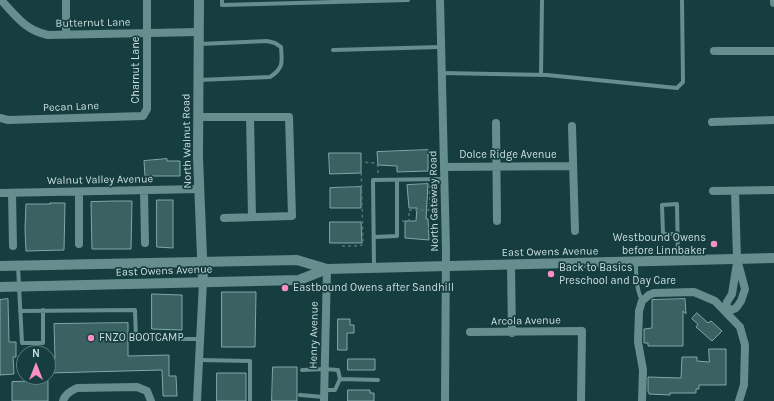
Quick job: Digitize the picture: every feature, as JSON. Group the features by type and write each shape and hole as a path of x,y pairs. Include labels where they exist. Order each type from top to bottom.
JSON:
{"main road":[{"name":"North Walnut Road","path":"198,0 198,117 203,282"},
{"name":"East Owens Avenue","path":"0,266 297,260 327,269 774,258"},
{"name":"East Owens Avenue","path":"0,287 299,280 327,269"}],"street":[{"name":"Butternut Lane","path":"1,0 27,27 37,33 48,35 198,32"},
{"path":"66,0 66,35"},
{"name":"Charnut Lane","path":"143,116 147,109 147,0"},
{"name":"North Gateway Road","path":"440,0 440,47 445,179 445,401"},
{"path":"714,51 774,51"},
{"name":"Pecan Lane","path":"0,118 8,120 143,116"},
{"path":"198,117 289,117 292,216 224,218"},
{"path":"250,117 252,217"},
{"path":"712,122 774,120"},
{"path":"496,123 497,221"},
{"path":"572,126 575,231"},
{"name":"Dolce Ridge Avenue","path":"444,167 573,166"},
{"name":"Walnut Valley Avenue","path":"0,193 200,189"},
{"path":"144,190 145,243"},
{"path":"714,191 774,190"},
{"path":"726,312 727,302 732,294 737,259 735,191"},
{"path":"79,192 79,244"},
{"path":"12,193 13,246"},
{"path":"726,312 736,308 741,301 744,289 737,259"},
{"path":"510,264 512,332"},
{"name":"Henry Avenue","path":"324,396 327,269"},
{"path":"197,401 203,282"},
{"path":"642,401 643,370 638,342 639,311 642,301 654,293 694,292 715,301 740,327 745,345 744,385 739,401"},
{"name":"Arcola Avenue","path":"470,332 582,331 581,401"},
{"path":"63,401 64,397 70,391 77,388 137,387 147,391 151,401"}],"lane":[{"path":"222,0 222,5 408,0"},
{"path":"541,75 542,0"},
{"path":"441,73 541,75 677,88 683,82 682,0"},
{"path":"198,44 267,41 281,47 282,63 278,72 270,77 198,80"},
{"path":"333,50 440,47"},
{"path":"374,268 376,180 445,179"},
{"path":"374,237 397,236 397,180"},
{"path":"677,234 663,234 662,204 677,204 678,261"},
{"path":"636,262 636,283 642,301"},
{"path":"18,266 22,343 43,343 42,310"},
{"path":"732,294 741,301"},
{"path":"20,311 135,310 136,339 200,339"},
{"path":"199,360 250,361 250,401"},
{"path":"300,395 324,396 335,390 340,379 338,370 302,370"},
{"path":"340,379 378,380"}],"path":[{"path":"342,246 360,246 363,244 361,162 375,162 378,166 376,180"},
{"path":"397,221 409,220 409,210 429,210 430,186 428,179"}],"building":[{"path":"428,150 428,171 397,172 397,166 378,165 377,152"},
{"path":"329,153 361,153 361,173 330,174"},
{"path":"167,159 167,161 180,161 180,176 145,176 144,161"},
{"path":"428,184 426,219 428,219 429,240 405,238 405,221 416,221 417,208 409,208 407,185"},
{"path":"361,187 361,208 330,208 330,188"},
{"path":"157,200 173,200 173,248 157,247"},
{"path":"132,201 131,249 92,249 91,202"},
{"path":"65,203 64,250 26,251 26,204"},
{"path":"330,222 361,222 362,243 330,243"},
{"path":"222,292 256,292 255,347 222,347"},
{"path":"152,294 182,295 182,330 152,329"},
{"path":"8,299 9,342 16,342 16,357 13,357 14,374 0,375 0,300"},
{"path":"685,299 686,314 683,311 683,346 648,346 648,343 644,343 644,329 652,328 652,300"},
{"path":"697,313 708,323 711,321 722,331 712,341 696,327 698,324 692,319"},
{"path":"338,319 350,319 350,325 354,325 354,333 347,333 347,350 338,350"},
{"path":"128,323 128,356 169,355 169,376 176,376 177,396 163,396 162,370 56,373 54,324"},
{"path":"709,349 726,349 726,385 699,385 699,389 696,389 696,393 670,393 670,395 649,394 648,377 681,378 682,357 697,357 697,361 709,362"},
{"path":"348,359 375,359 375,370 348,370"},
{"path":"273,367 297,367 297,401 272,401"},
{"path":"217,373 246,373 246,401 217,401"},
{"path":"12,382 16,382 16,385 48,385 48,401 12,401"},
{"path":"348,390 370,390 370,393 374,393 374,401 348,401"}],"place":[{"name":"Westbound Owens before Linnbaker","path":"714,244"},
{"name":"Back to Basics Preschool and Day Care","path":"551,274"},
{"name":"Eastbound Owens after Sandhill","path":"285,288"},
{"name":"FNZO BOOTCAMP","path":"91,338"}]}
